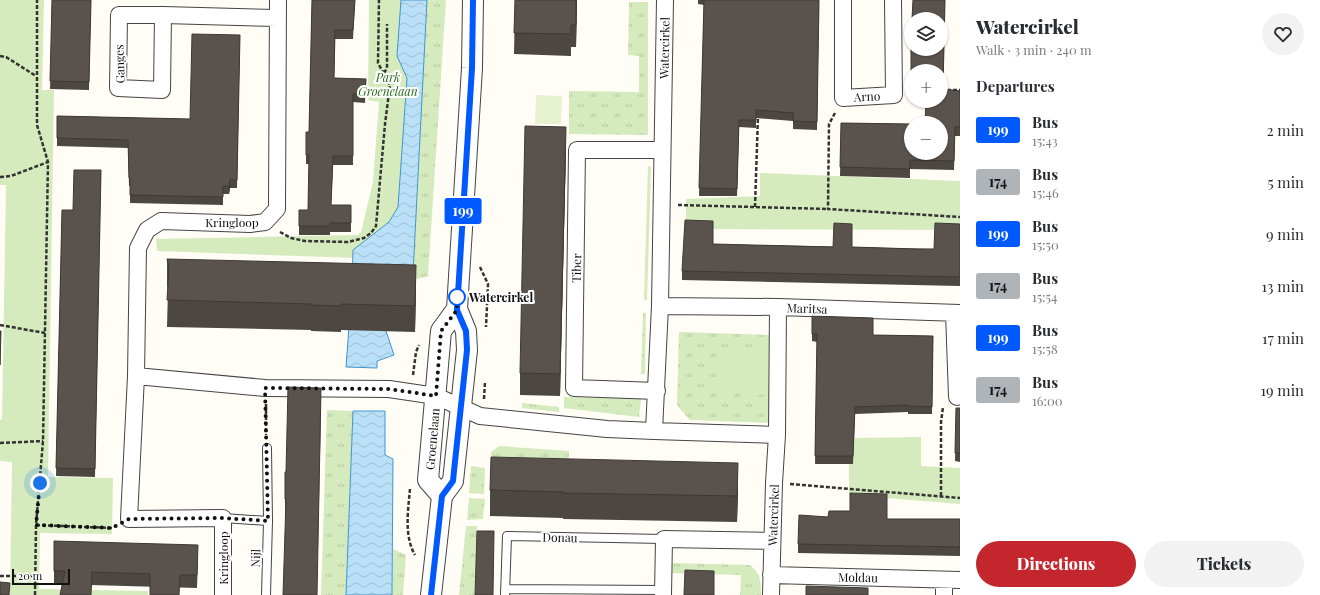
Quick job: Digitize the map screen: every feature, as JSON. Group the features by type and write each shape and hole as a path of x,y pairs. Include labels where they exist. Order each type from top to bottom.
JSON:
{"street":[{"name":"Kringloop","path":"223,595 223,518 129,519 136,376 138,248 146,230 161,221 250,224 265,222 277,209 278,0"},
{"name":"Groenelaan","path":"431,595 442,496 453,481 467,350 466,331 457,310 472,68 473,0"},
{"name":"Watercirkel","path":"654,431 660,306 665,0"},
{"name":"Arno","path":"843,0 843,98 894,95 893,0"},
{"name":"Ganges","path":"164,15 162,90 118,88 118,15 164,15 278,18"},
{"name":"Tiber","path":"657,391 574,388 577,150 662,150"},
{"name":"Maritsa","path":"660,306 778,307 957,313 958,396"},
{"name":"Watercirkel","path":"771,595 777,435 778,307"},
{"name":"Groenelaan","path":"442,496 428,480 441,331 457,310"},
{"path":"136,376 265,388 389,389 436,396 480,416 607,429 777,435"},
{"name":"Donau","path":"663,593 664,539 772,541"},
{"name":"Moldau","path":"771,575 944,587 960,580"}],"lane":[{"name":"Nijl","path":"266,448 268,521 266,595"},
{"path":"223,518 268,521"},
{"name":"Donau","path":"663,593 505,592 507,536 664,539"}],"path":[{"path":"34,595 36,525 43,441 48,162 37,125 36,0"},
{"path":"265,222 291,238 304,241 348,242 364,238 371,233 376,226 390,85 378,63 379,0"},
{"path":"384,73 387,68 387,24"},
{"path":"0,56 6,57 37,77"},
{"path":"948,90 960,90"},
{"path":"828,209 829,124 843,98"},
{"path":"755,207 758,111"},
{"path":"0,177 11,176 48,162"},
{"path":"662,204 828,209 960,216"},
{"path":"0,325 45,333"},
{"path":"265,388 266,448"},
{"path":"941,496 941,422 944,403 958,396"},
{"path":"0,443 43,441"},
{"path":"774,483 960,498"},
{"path":"36,525 112,528 129,519"},
{"path":"0,576 35,576"}],"green space":[{"path":"0,0 44,0 42,90 54,90 48,477 113,478 112,534 40,533 39,589 148,591 148,595 10,595 12,462 0,461 6,185 0,185"},
{"name":"Park Groenelaan","path":"369,0 401,0 409,79 400,208 389,229 355,258 157,251 156,239 358,235 361,232 373,182 379,102 368,100"},
{"path":"426,0 446,0 428,276 403,283"},
{"path":"629,2 648,2 648,135 569,134 569,91 639,92 639,56 628,55"},
{"path":"536,95 562,96 561,124 535,124"},
{"path":"648,166 651,167 647,300 644,300"},
{"path":"760,173 960,181 960,230 686,229 686,199 760,196"},
{"path":"643,313 646,313 645,374 641,374"},
{"path":"679,332 771,335 770,383 765,382 720,348 718,391 770,394 770,423 690,420 677,405"},
{"path":"719,348 765,349 765,382 770,383 770,394 718,392"},
{"path":"564,397 641,399 639,417 564,408"},
{"path":"522,403 559,407 559,412 522,408"},
{"path":"327,410 353,411 346,595 321,595"},
{"path":"921,437 921,466 960,468 960,504 849,495 849,438"},
{"path":"499,446 569,451 568,485 491,469 491,452"},
{"path":"471,466 485,468 484,494 469,493"},
{"path":"469,498 485,499 483,519 467,520"},
{"path":"466,526 477,526 475,595 459,595"},
{"path":"393,549 406,555 403,595 392,595"},
{"path":"669,563 750,565 760,578 761,595 740,595 741,575 669,573"}],"water":[{"path":"401,0 427,0 413,274 386,331 394,355 377,361 377,368 346,367 353,250 389,222 398,207 407,78 397,56"},
{"path":"353,411 385,411 385,455 393,459 392,595 346,595"}],"building":[{"path":"52,0 91,0 89,82 50,81"},
{"path":"312,0 355,0 353,30 335,30 334,78 366,79 365,94 353,94 353,156 333,156 331,205 351,205 351,223 330,223 330,226 299,226 299,210 308,210 309,155 306,155 306,132 309,132"},
{"path":"515,0 576,0 576,25 571,25 571,34 514,33"},
{"path":"704,0 819,0 817,122 793,121 793,113 756,110 756,120 739,120 737,189 699,188"},
{"path":"913,0 945,0 945,12 912,12"},
{"path":"192,34 240,35 237,180 230,180 229,186 223,186 223,197 130,195 128,140 57,138 57,116 190,119"},
{"path":"911,56 944,56 944,64 911,64"},
{"path":"948,90 960,91 960,127 955,127 954,161 910,160 948,160 948,116 925,116 926,108 948,108"},
{"path":"841,123 904,124 904,160 910,160 910,169 840,167"},
{"path":"525,126 566,127 560,374 520,373"},
{"path":"74,170 101,170 95,469 56,468 62,210 73,210"},
{"path":"685,220 713,221 713,244 833,247 834,223 852,224 852,247 917,249 934,249 935,223 960,224 960,277 682,271"},
{"path":"167,259 416,265 415,306 341,304 341,306 167,300 169,267"},
{"path":"812,316 873,318 873,335 933,336 932,407 908,405 855,407 853,456 815,456 817,334 812,334"},
{"path":"0,331 1,331 0,365"},
{"path":"288,387 321,388 317,595 283,595"},
{"path":"956,408 960,408 960,453 955,453"},
{"path":"491,457 738,463 737,496 563,493 564,492 490,490"},
{"path":"850,493 887,494 887,519 960,519 960,547 798,544 799,515 828,517 829,511 850,511"},
{"path":"477,531 494,531 493,595 475,595"},
{"path":"54,541 198,545 197,575 180,575 179,595 150,595 150,574 92,572 91,595 60,595 65,571 54,571"},
{"path":"685,570 714,571 714,595 684,595"},
{"path":"0,582 10,583 9,595 0,595"},
{"path":"806,586 868,588 868,595 806,595"}],"bus line":[{"name":"199","path":"431,595 442,496 453,481 467,350 466,331 457,310 472,68 473,0"}],"place":[{"name":"Watercirkel","path":"457,297"}],"route":[{"path":"40,483 36,525 112,528 129,519 223,518 268,521 265,388 389,389 436,396 441,331 457,310 457,297"}]}
